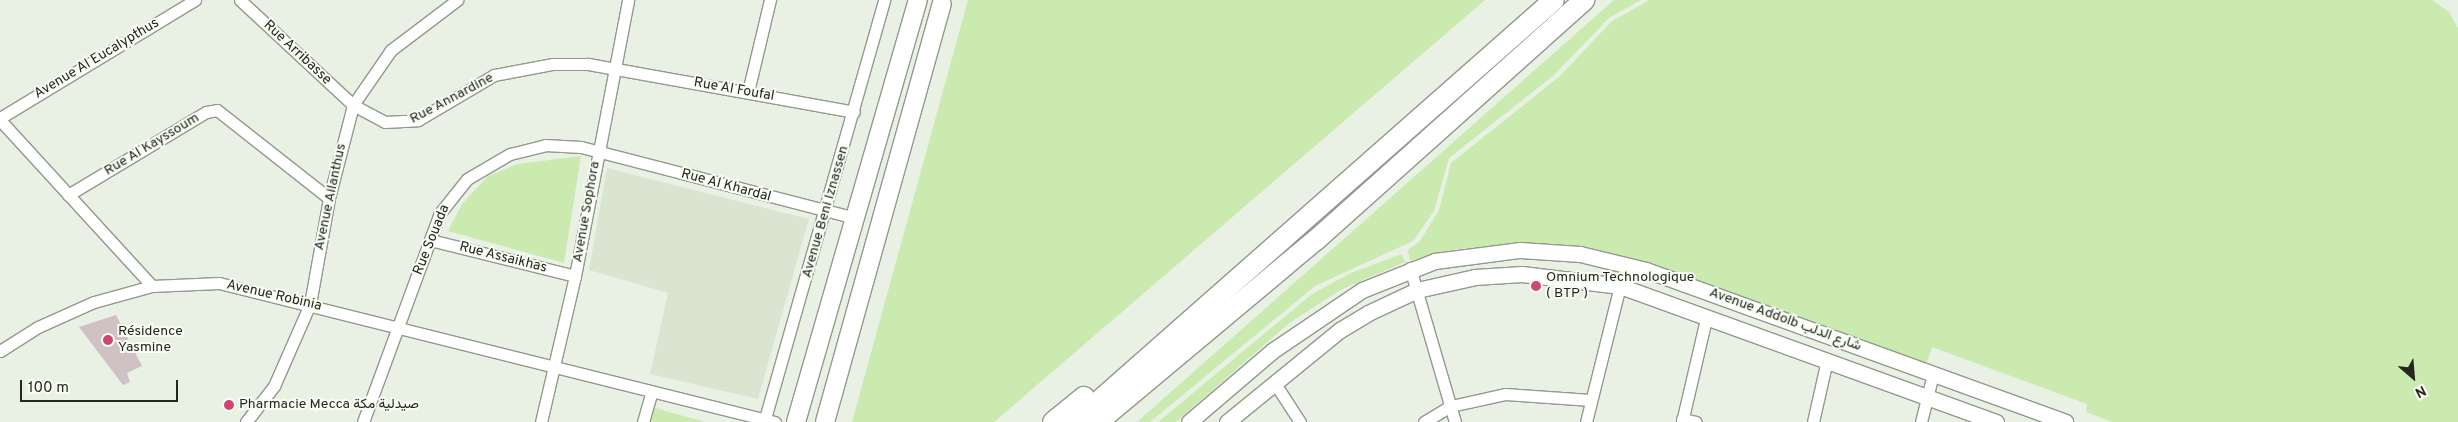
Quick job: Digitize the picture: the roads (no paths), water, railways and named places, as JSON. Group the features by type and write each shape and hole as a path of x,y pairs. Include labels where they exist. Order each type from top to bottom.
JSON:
{"highway":[{"path":"1075,422 1229,284 1554,0"},
{"path":"1098,422 1241,304 1584,0"},
{"path":"1053,422 1192,308 1229,284"},
{"path":"1120,422 1216,337 1241,304"}],"main road":[{"path":"796,422 918,0"},
{"path":"825,422 948,2 923,0"}],"street":[{"name":"Avenue Al Eucalypthus","path":"0,119 195,0"},
{"name":"Rue Arribasse","path":"240,0 353,105"},
{"name":"Avenue Ailanthus","path":"246,422 274,386 310,304 328,198 353,105 391,50 458,0"},
{"name":"Avenue Sophora","path":"541,422 556,368 575,276 628,0"},
{"path":"748,92 770,0"},
{"name":"Avenue Beni Iznassen","path":"769,421 884,0"},
{"name":"Rue Annardine","path":"353,105 376,121 405,123 494,75 524,67 588,64 614,68"},
{"name":"Rue Al Foufal","path":"614,68 854,112"},
{"name":"Rue Al Kayssoum","path":"68,195 206,112 217,110 328,198"},
{"path":"0,119 152,286"},
{"name":"Rue Souada","path":"366,421 430,240 447,200 467,179 496,160 545,146 598,152"},
{"name":"Rue Al Khardal","path":"598,152 855,218"},
{"name":"Rue Assaikhas","path":"430,240 575,276"},
{"name":"Avenue Addolb شارع الدلب","path":"1190,422 1318,317 1410,268 1498,252 1599,257 1646,270 2065,422"},
{"path":"1410,268 1455,422"},
{"name":"Avenue Addolb شارع الدلب","path":"1227,422 1340,330 1417,290 1475,277 1522,274 1620,286 1706,319 1928,394 1996,422"},
{"name":"Avenue Robinia","path":"0,351 71,311 152,286 237,285 399,325 651,394 769,421"},
{"path":"1586,422 1620,286"},
{"path":"1696,422 1682,421 1706,319"},
{"path":"1813,422 1827,360"},
{"path":"1921,422 1933,374"},
{"path":"1274,382 1300,422"},
{"path":"643,422 651,394"},
{"path":"1424,422 1451,406 1505,394 1591,400"}],"place":[{"name":"Omnium Technologique ( BTP )","path":"1536,286"},
{"name":"Résidence Yasmine","path":"108,340"},
{"name":"Pharmacie Mecca صيدلية مكة","path":"229,405"}]}
